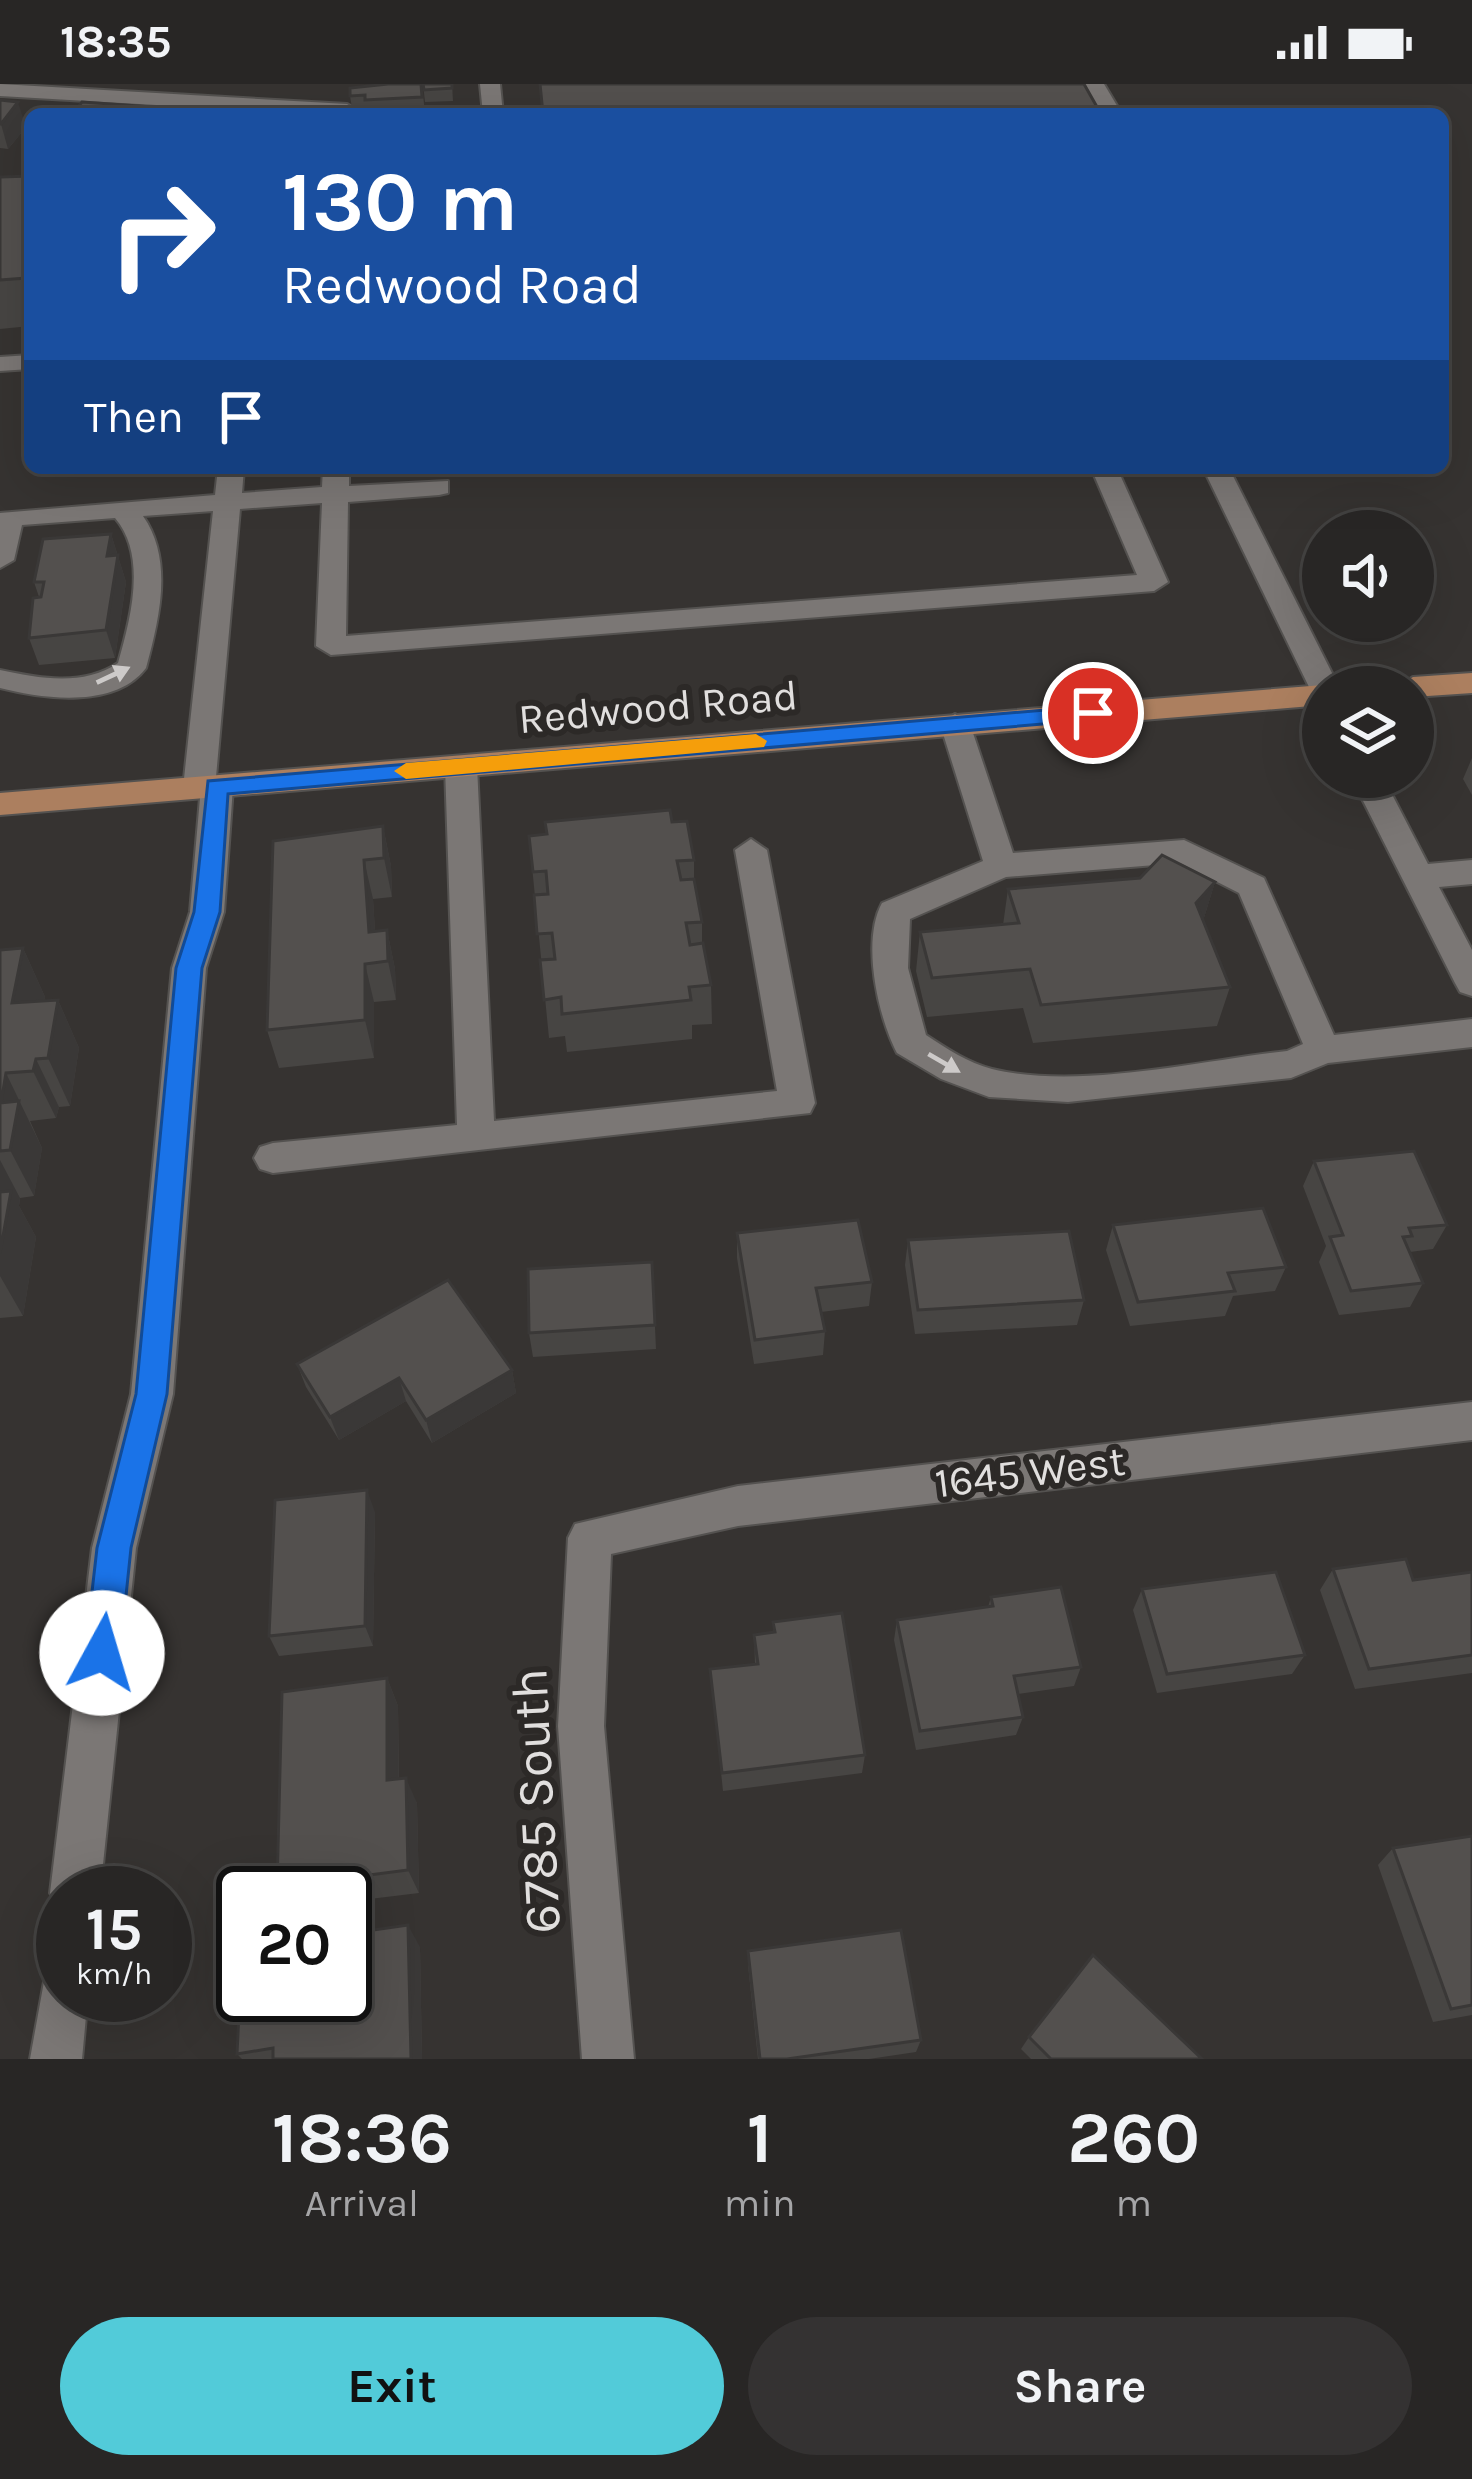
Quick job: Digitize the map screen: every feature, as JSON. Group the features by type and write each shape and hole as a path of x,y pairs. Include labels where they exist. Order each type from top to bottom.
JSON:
{"main road":[{"path":"1434,685 1472,682"},
{"name":"Redwood Road","path":"0,804 1302,693"}],"street":[{"path":"0,90 147,91 326,108"},
{"path":"78,1866 114,1548 152,1394 189,968 207,912 208,787 230,474"},
{"path":"335,481 332,646 1154,582 1107,474"},
{"path":"1219,474 1312,666"},
{"path":"0,560 10,518 228,503 335,481 439,488"},
{"path":"0,679 40,688 117,678 131,668 148,551 138,523 122,510"},
{"path":"956,724 1001,866"},
{"path":"461,766 476,1138"},
{"path":"1378,798 1468,967"},
{"path":"273,1158 797,1103 751,850"},
{"path":"1323,1050 1252,886 1184,851 1001,866 894,913 891,968 910,1043 958,1072 1002,1085 1050,1088 1291,1064 1323,1050 1472,1033"},
{"path":"1418,878 1472,872"},
{"name":"1645 West","path":"590,1538 738,1506 1472,1421"},
{"name":"6785 South","path":"590,1538 581,1726 608,2059"},
{"path":"56,2059 60,2022"}],"building":[{"path":"421,84 422,97 365,100 365,95 350,96 350,88"},
{"path":"423,84 452,84 452,88 424,90"},
{"path":"540,84 1084,84 1098,108 542,108"},
{"path":"0,100 18,102 1,124 0,124"},
{"path":"82,102 168,108 77,108"},
{"path":"24,176 24,278 0,280 0,177"},
{"path":"111,534 107,556 118,555 106,630 29,638 33,598 41,597 44,582 34,582 43,539"},
{"path":"670,810 672,822 687,821 694,860 677,861 681,880 694,879 702,922 686,923 690,945 703,943 711,985 689,987 691,1000 562,1014 561,997 544,1000 540,960 555,959 552,933 537,934 534,895 548,894 546,871 533,872 529,836 547,834 545,822"},
{"path":"383,826 384,858 364,860 369,932 387,930 388,961 365,964 365,1020 267,1030 273,841"},
{"path":"1162,855 1215,882 1196,903 1230,987 1041,1005 1030,969 932,978 920,932 1019,923 1008,889 1140,878"},
{"path":"23,948 12,1003 58,1000 48,1058 36,1059 33,1071 6,1073 1,1103 19,1101 10,1150 0,1151 0,950"},
{"path":"1414,1151 1447,1225 1409,1228 1412,1236 1403,1237 1423,1283 1351,1291 1330,1237 1343,1235 1314,1161"},
{"path":"11,1191 0,1253 0,1192"},
{"path":"1263,1208 1286,1267 1228,1273 1235,1291 1138,1302 1113,1225"},
{"path":"858,1220 872,1282 816,1288 825,1331 755,1340 737,1233"},
{"path":"1069,1231 1084,1300 918,1310 908,1240"},
{"path":"652,1262 655,1325 529,1333 528,1269"},
{"path":"448,1280 512,1370 426,1420 399,1378 330,1417 297,1364"},
{"path":"367,1490 365,1626 269,1636 275,1500"},
{"path":"1406,1559 1413,1580 1472,1572 1472,1655 1369,1669 1333,1569"},
{"path":"1276,1572 1305,1655 1167,1674 1142,1589"},
{"path":"1061,1587 1081,1667 1014,1676 1023,1717 920,1731 897,1620 993,1606 991,1597"},
{"path":"842,1613 865,1755 722,1773 710,1669 758,1664 754,1635 775,1632 773,1622"},
{"path":"387,1678 387,1780 406,1778 408,1870 372,1875 372,1866 278,1866 282,1692"},
{"path":"1472,1836 1472,2005 1451,2009 1393,1848"},
{"path":"408,1925 411,2059 273,2059 273,2048 237,2054 239,2022 372,2022 372,1930"},
{"path":"901,1930 921,2040 760,2059 748,1951"},
{"path":"1093,1955 1202,2059 1051,2059 1029,2037"}],"slow traffic":[{"path":"406,771 756,741"}],"route":[{"path":"102,1653 114,1548 152,1394 189,968 207,912 217,787 1093,713"}]}
